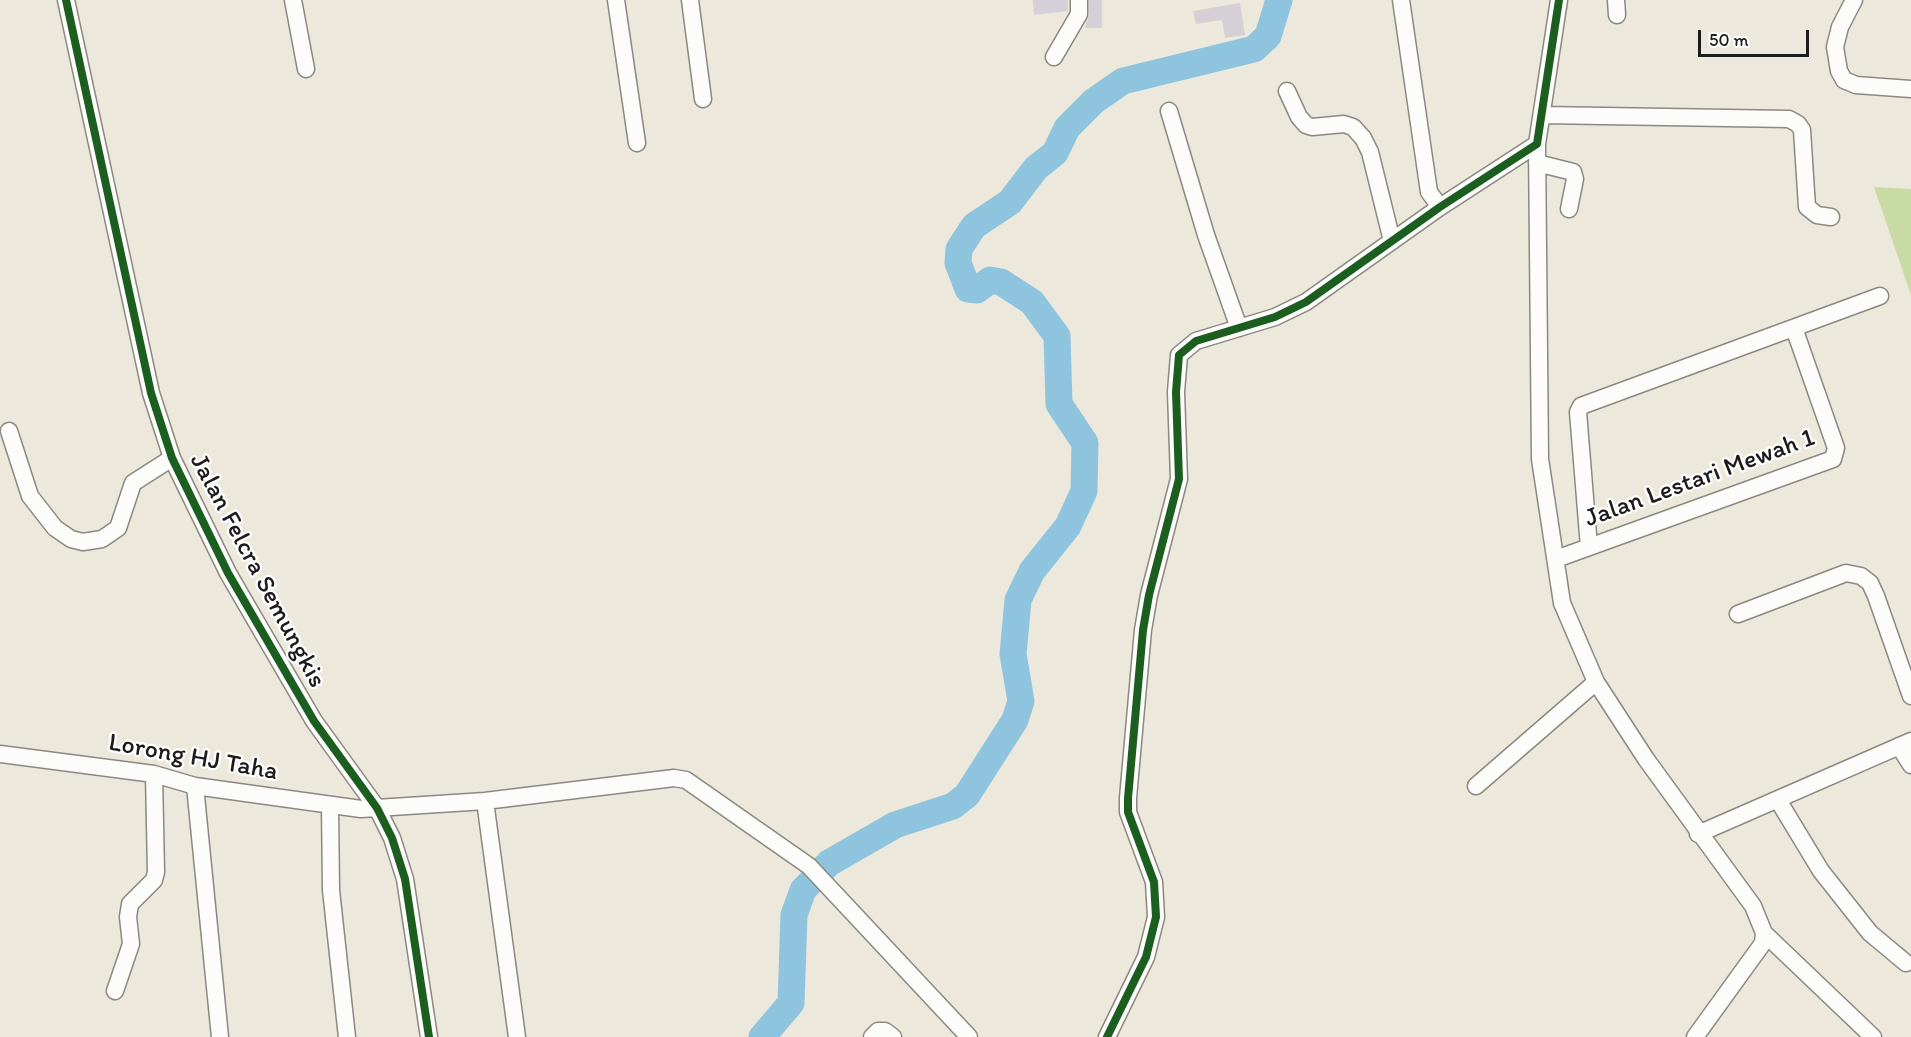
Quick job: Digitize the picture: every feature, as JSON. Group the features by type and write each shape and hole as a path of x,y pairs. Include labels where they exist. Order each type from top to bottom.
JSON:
{"street":[{"name":"Jalan Felcra Semungkis","path":"66,0 151,393 172,458 228,573 314,721 377,808 392,838 405,879 429,1037"},
{"path":"293,0 306,69"},
{"path":"616,0 638,143"},
{"path":"690,0 703,99"},
{"path":"1054,57 1079,14 1079,0"},
{"path":"1401,0 1429,192 1440,207"},
{"path":"1559,0 1537,144 1537,163 1540,459 1562,603 1596,682 1698,834 1753,906 1764,933 1873,1037"},
{"path":"1854,0 1840,27 1835,47 1839,71 1844,80 1856,85 1911,89"},
{"path":"1287,91 1299,117 1306,125 1312,127 1344,124 1353,127 1363,138 1370,152 1392,241"},
{"path":"1169,111 1206,235 1239,328"},
{"path":"1542,115 1789,119 1798,124 1802,130 1807,207 1817,215 1831,217"},
{"path":"1107,1037 1146,957 1155,917 1154,882 1128,812 1128,798 1145,619 1179,479 1176,365 1179,355 1196,341 1275,317 1306,302 1440,207 1537,144"},
{"path":"1537,163 1573,172 1575,179 1569,209"},
{"path":"1589,547 1579,408 1880,296"},
{"name":"Jalan Lestari Mewah 1","path":"1556,559 1833,459 1836,448 1794,328"},
{"path":"9,431 30,496 55,528 71,539 83,542 102,539 118,528 133,483 172,458"},
{"path":"1738,614 1846,573 1861,576 1870,583 1876,596 1911,696"},
{"path":"1476,786 1596,682"},
{"path":"1698,834 1905,743 1911,765"},
{"name":"Lorong HJ Taha","path":"0,754 154,774 195,786 330,806 377,808 485,801 579,787 674,778 686,780 809,866 969,1037"},
{"path":"115,991 131,944 128,917 130,904 154,880 156,872 154,774"},
{"path":"195,786 220,1037"},
{"path":"1778,800 1821,871 1870,933 1906,963"},
{"path":"485,801 517,1037"},
{"path":"330,806 331,890 347,1037"},
{"path":"1695,1037 1763,943 1764,933"},
{"path":"872,1037 878,1031 885,1031 893,1037"}],"green space":[{"path":"1874,187 1911,189 1911,295"}],"building":[{"path":"1033,0 1068,0 1068,11 1034,15"},
{"path":"1089,0 1102,0 1102,28 1085,28 1089,15"},
{"path":"1240,3 1245,35 1225,38 1222,20 1196,24 1193,11"}],"waterway":[{"path":"762,1037 791,1003 794,915 803,890 829,863 895,825 953,806 967,795 1015,720 1021,701 1013,654 1018,600 1032,571 1068,526 1084,491 1085,443 1059,404 1057,336 1032,302 1001,282 990,280 977,290 968,289 958,263 959,249 974,226 1010,202 1036,168 1055,153 1067,128 1094,101 1123,81 1254,49 1268,36 1279,0"}],"cycle path":[{"path":"66,0 151,393 172,458 228,573 314,721 377,808 392,838 405,879 429,1037"},
{"path":"1107,1037 1146,957 1156,917 1154,882 1128,812 1128,798 1143,630 1149,595 1179,479 1176,392 1179,355 1196,341 1275,317 1306,302 1440,207 1537,144 1559,0"}]}
